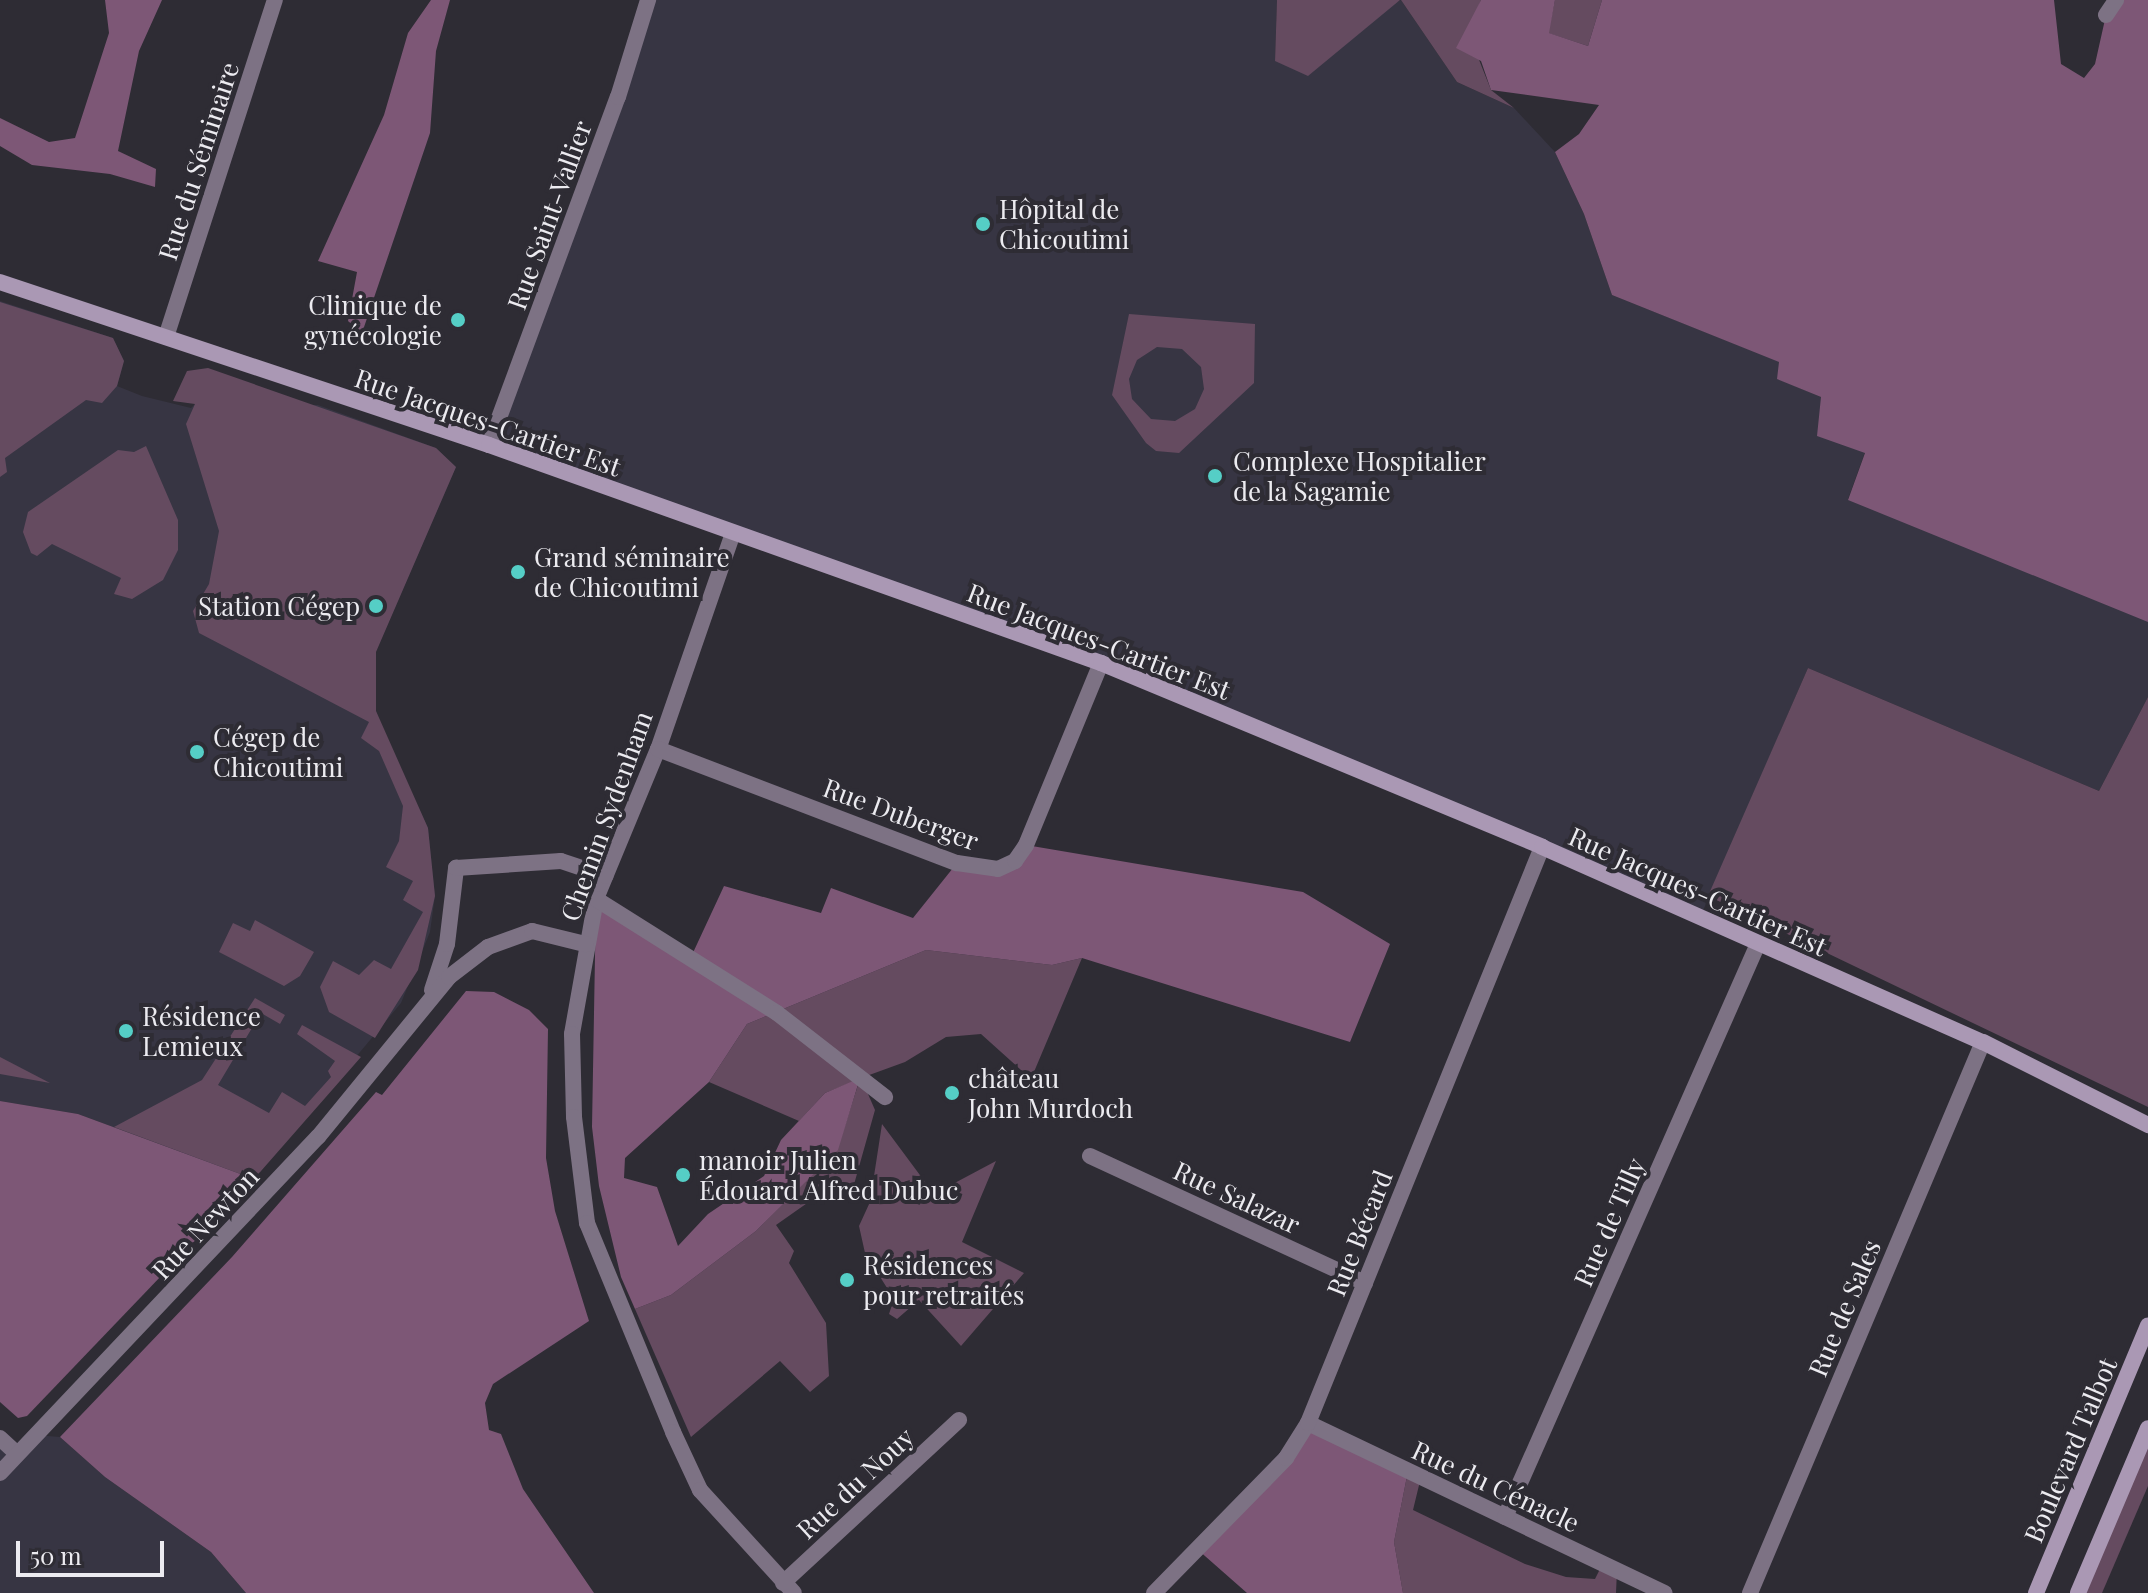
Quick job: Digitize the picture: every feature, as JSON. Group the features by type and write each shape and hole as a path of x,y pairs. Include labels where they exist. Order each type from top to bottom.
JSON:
{"main road":[{"name":"Rue Jacques-Cartier Est","path":"0,282 489,445 1101,663 1542,847 1757,946 1983,1042 2148,1125"},
{"name":"Boulevard Talbot","path":"2036,1593 2148,1325"},
{"path":"2078,1593 2148,1428"}],"street":[{"name":"Rue du Séminaire","path":"166,337 275,0"},
{"name":"Rue Saint-Vallier","path":"489,445 618,97 648,0"},
{"path":"2106,15 2116,0"},
{"name":"Chemin Sydenham","path":"733,533 658,749 596,899 585,944 572,1034 587,1223 700,1490 788,1588"},
{"name":"Rue Duberger","path":"658,749 957,863 998,869 1015,861 1026,845 1101,663"},
{"name":"Rue Bécard","path":"1154,1593 1286,1458 1308,1423 1542,847"},
{"name":"Rue Newton","path":"430,996 447,944 456,868 561,861 606,876"},
{"path":"596,899 777,1013 885,1097"},
{"name":"Rue Newton","path":"0,1473 318,1137 430,996 488,947 532,931 585,944"},
{"name":"Rue de Tilly","path":"1505,1517 1757,946"},
{"name":"Rue de Sales","path":"1750,1593 1983,1042"},
{"name":"Rue Salazar","path":"1090,1156 1365,1283"},
{"name":"Rue du Nouy","path":"788,1588 959,1420"},
{"name":"Rue du Cénacle","path":"1308,1423 1664,1593"},
{"path":"0,1438 17,1454"}],"shaded area":[{"path":"105,0 162,0 139,51 118,151 156,169 155,187 110,174 32,165 0,146 0,118 49,142 75,138 109,33"},
{"path":"431,0 450,0 436,51 430,133 362,333 348,321 357,272 318,261 384,115 408,33"},
{"name":"Complexe Hospitalier de la Sagamie","path":"648,0 1277,0 1275,61 1401,0 1457,82 1514,108 1555,152 1584,214 1612,295 1780,362 1778,379 1821,397 1865,452 1848,499 2148,621 2148,697 2099,791 1808,668 1699,920 1101,663 489,445"},
{"path":"1277,0 1400,0 1308,76 1275,61"},
{"path":"1401,0 1481,0 1468,32 1491,90 1514,108 1457,82"},
{"path":"1481,0 1555,0 1549,33 1588,46 1602,0 2054,0 2061,64 2084,78 2095,64 2106,15 2116,0 2148,0 2148,622 1848,500 1865,453 1817,436 1821,397 1777,379 1779,362 1612,295 1584,214 1555,152 1579,134 1599,105 1491,90 1481,61 1456,48"},
{"path":"1555,0 1602,0 1588,46 1548,33"},
{"name":"Cégep de Chicoutimi","path":"0,301 113,338 124,361 117,386 142,396 191,408 196,403 318,405 436,448 456,467 376,651 374,681 376,711 428,828 435,896 430,932 401,1003 254,1179 78,1114 0,1101"},
{"path":"0,302 113,338 124,361 117,386 102,403 86,400 5,458 7,472 0,477"},
{"path":"1129,314 1255,324 1254,383 1179,453 1156,451 1146,443 1112,395","holes":["1157,347 1182,349 1201,367 1204,389 1195,409 1175,421 1151,419 1132,399 1129,379 1137,360"]},
{"path":"208,368 436,448 456,467 376,652 376,711 428,828 435,896 418,970 375,1038 329,1012 320,987 333,961 359,975 374,960 391,969 423,912 403,900 413,881 386,867 399,841 403,806 379,751 361,738 369,722 199,633 193,611 209,584 219,531 186,424 195,404 173,401 187,371"},
{"path":"146,446 178,520 178,550 163,580 132,599 114,594 121,578 52,544 37,556 31,553 23,532 28,512 118,450 134,452"},
{"path":"1808,668 2099,791 2148,697 2148,1107 1708,896"},
{"path":"1026,845 1303,892 1390,944 1350,1042 1082,958 1052,965 926,950 747,1024 709,1082 625,1158 624,1178 657,1187 678,1246 708,1214 764,1176 781,1140 825,1093 860,1078 838,1150 756,1231 671,1295 635,1309 621,1277 599,1186 592,1127 596,899 691,957 724,886 821,913 831,888 913,918 957,863 998,869"},
{"path":"255,920 314,952 300,976 284,986 219,952 233,923 250,931"},
{"path":"926,950 1052,965 1082,958 1031,1079 981,1034 946,1037 905,1062 861,1078 875,1110 853,1188 830,1187 776,1225 794,1251 789,1263 826,1323 829,1376 810,1392 780,1361 691,1437 635,1309 671,1295 756,1231 837,1150 860,1079 825,1093 799,1121 709,1082 747,1024"},
{"path":"466,991 494,992 529,1010 548,1029 546,1158 555,1211 589,1321 493,1384 485,1403 489,1430 501,1434 523,1489 594,1593 246,1593 211,1552 105,1477 60,1437 232,1257 376,1092 382,1095"},
{"path":"255,998 285,1015 280,1024 261,1013 218,1085 269,1113 282,1092 305,1106 331,1077 328,1071 335,1061 297,1034 302,1025 361,1057 254,1179 114,1127 202,1080"},
{"path":"0,1057 50,1083 0,1074"},
{"path":"0,1101 78,1114 254,1179 27,1416 18,1418 0,1402"},
{"path":"882,1124 934,1194 996,1161 962,1242 1024,1273 961,1346 919,1300 897,1319 889,1314 894,1299 865,1253 859,1226 870,1202"},
{"path":"1308,1423 1408,1471 1394,1542 1403,1593 1247,1593 1197,1549"},
{"path":"36,1435 60,1437 105,1477 211,1552 246,1593 0,1593 0,1438 17,1454"},
{"path":"2148,1443 2148,1486 2102,1593 2086,1593"},
{"path":"1408,1471 1421,1477 1413,1510 1525,1564 1566,1577 1595,1579 1603,1563 1617,1570 1616,1593 1403,1593 1394,1542"}],"place":[{"name":"Hôpital de Chicoutimi","path":"983,224"},
{"name":"Clinique de gynécologie","path":"458,320"},
{"name":"Complexe Hospitalier de la Sagamie","path":"1215,476"},
{"name":"Grand séminaire de Chicoutimi","path":"518,572"},
{"name":"Station Cégep","path":"376,606"},
{"name":"Cégep de Chicoutimi","path":"197,752"},
{"name":"Résidence Lemieux","path":"126,1031"},
{"name":"château John Murdoch","path":"952,1093"},
{"name":"manoir Julien Édouard Alfred Dubuc","path":"683,1175"},
{"name":"Résidences pour retraités","path":"847,1280"}]}
